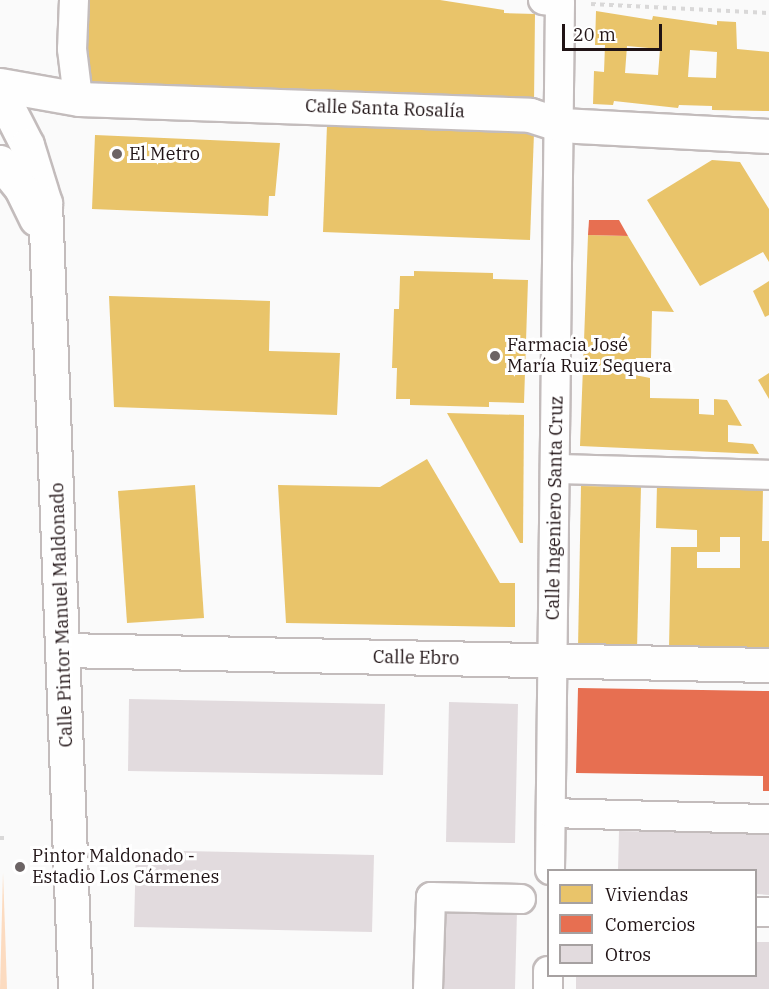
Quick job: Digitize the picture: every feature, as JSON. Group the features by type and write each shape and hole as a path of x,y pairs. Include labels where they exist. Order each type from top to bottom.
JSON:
{"street":[{"path":"74,0 72,49 77,87"},
{"name":"Calle Ingeniero Santa Cruz","path":"550,869 560,125 552,1"},
{"name":"Calle Santa Rosalía","path":"0,85 79,99 530,115 560,125 769,136"},
{"name":"Calle Pintor Manuel Maldonado","path":"0,92 37,174 45,202 75,989"},
{"name":"Calle Pintor Manuel Maldonado","path":"0,162 21,188 48,242"},
{"path":"555,469 769,475"},
{"name":"Calle Ebro","path":"63,650 769,665"},
{"path":"551,813 769,819"},
{"path":"428,989 430,897 521,899"}],"path":[{"path":"552,1 769,12"},
{"path":"0,838 8,838"}],"shaded area":[{"path":"3,873 5,929 7,989 0,989"}],"building: Viviendas":[{"path":"84,0 440,0 504,10 504,13 535,14 534,103 81,86"},
{"path":"596,11 652,20 653,16 717,25 717,21 736,22 737,49 769,52 769,111 712,110 712,106 679,105 678,108 614,101 613,105 593,104 594,71 604,72 605,45 595,45","holes":["627,46 660,49 658,75 625,73","690,50 717,52 716,78 688,77"]},
{"path":"327,125 534,133 530,240 323,232"},
{"path":"95,135 280,143 275,196 269,196 268,216 92,209"},
{"path":"712,160 740,162 769,209 769,262 763,252 700,286 647,200"},
{"path":"588,235 628,236 674,312 652,311 651,358 636,358 635,375 650,378 650,398 699,399 699,414 714,415 714,399 727,400 742,426 728,425 728,442 753,444 759,454 580,446"},
{"path":"414,271 493,273 493,279 528,280 524,403 489,402 489,407 410,405 410,399 396,399 397,368 392,368 394,309 399,309 400,276 414,276"},
{"path":"769,281 769,315 765,317 753,291"},
{"path":"109,296 270,301 269,351 340,353 337,415 114,407"},
{"path":"769,373 769,399 758,380"},
{"path":"447,413 524,415 523,543 520,543"},
{"path":"427,459 500,583 515,583 515,627 286,623 278,485 380,487"},
{"path":"657,484 763,489 762,541 769,541 769,649 669,649 671,547 697,547 697,530 656,528","holes":["720,537 740,537 740,568 697,568 697,552 720,552"]},
{"path":"195,485 204,618 127,623 118,491"},
{"path":"581,486 641,487 637,649 578,648"}],"building: Comercios":[{"path":"589,220 619,220 628,236 588,235"},
{"path":"578,688 769,691 769,791 763,791 763,776 576,773"}],"building: Otros":[{"path":"129,699 385,704 383,775 128,771"},
{"path":"449,702 518,704 515,843 446,842"},
{"path":"619,831 769,834 769,895 757,894 757,869 618,869"},
{"path":"136,850 374,855 372,932 134,927"},
{"path":"440,910 517,911 515,989 439,989"},
{"path":"757,942 769,942 769,989 576,989 576,977 757,977"}],"place":[{"name":"El Metro","path":"117,154"},
{"name":"Farmacia José María Ruiz Sequera","path":"495,356"},
{"name":"Pintor Maldonado - Estadio Los Cármenes","path":"20,867"}]}
